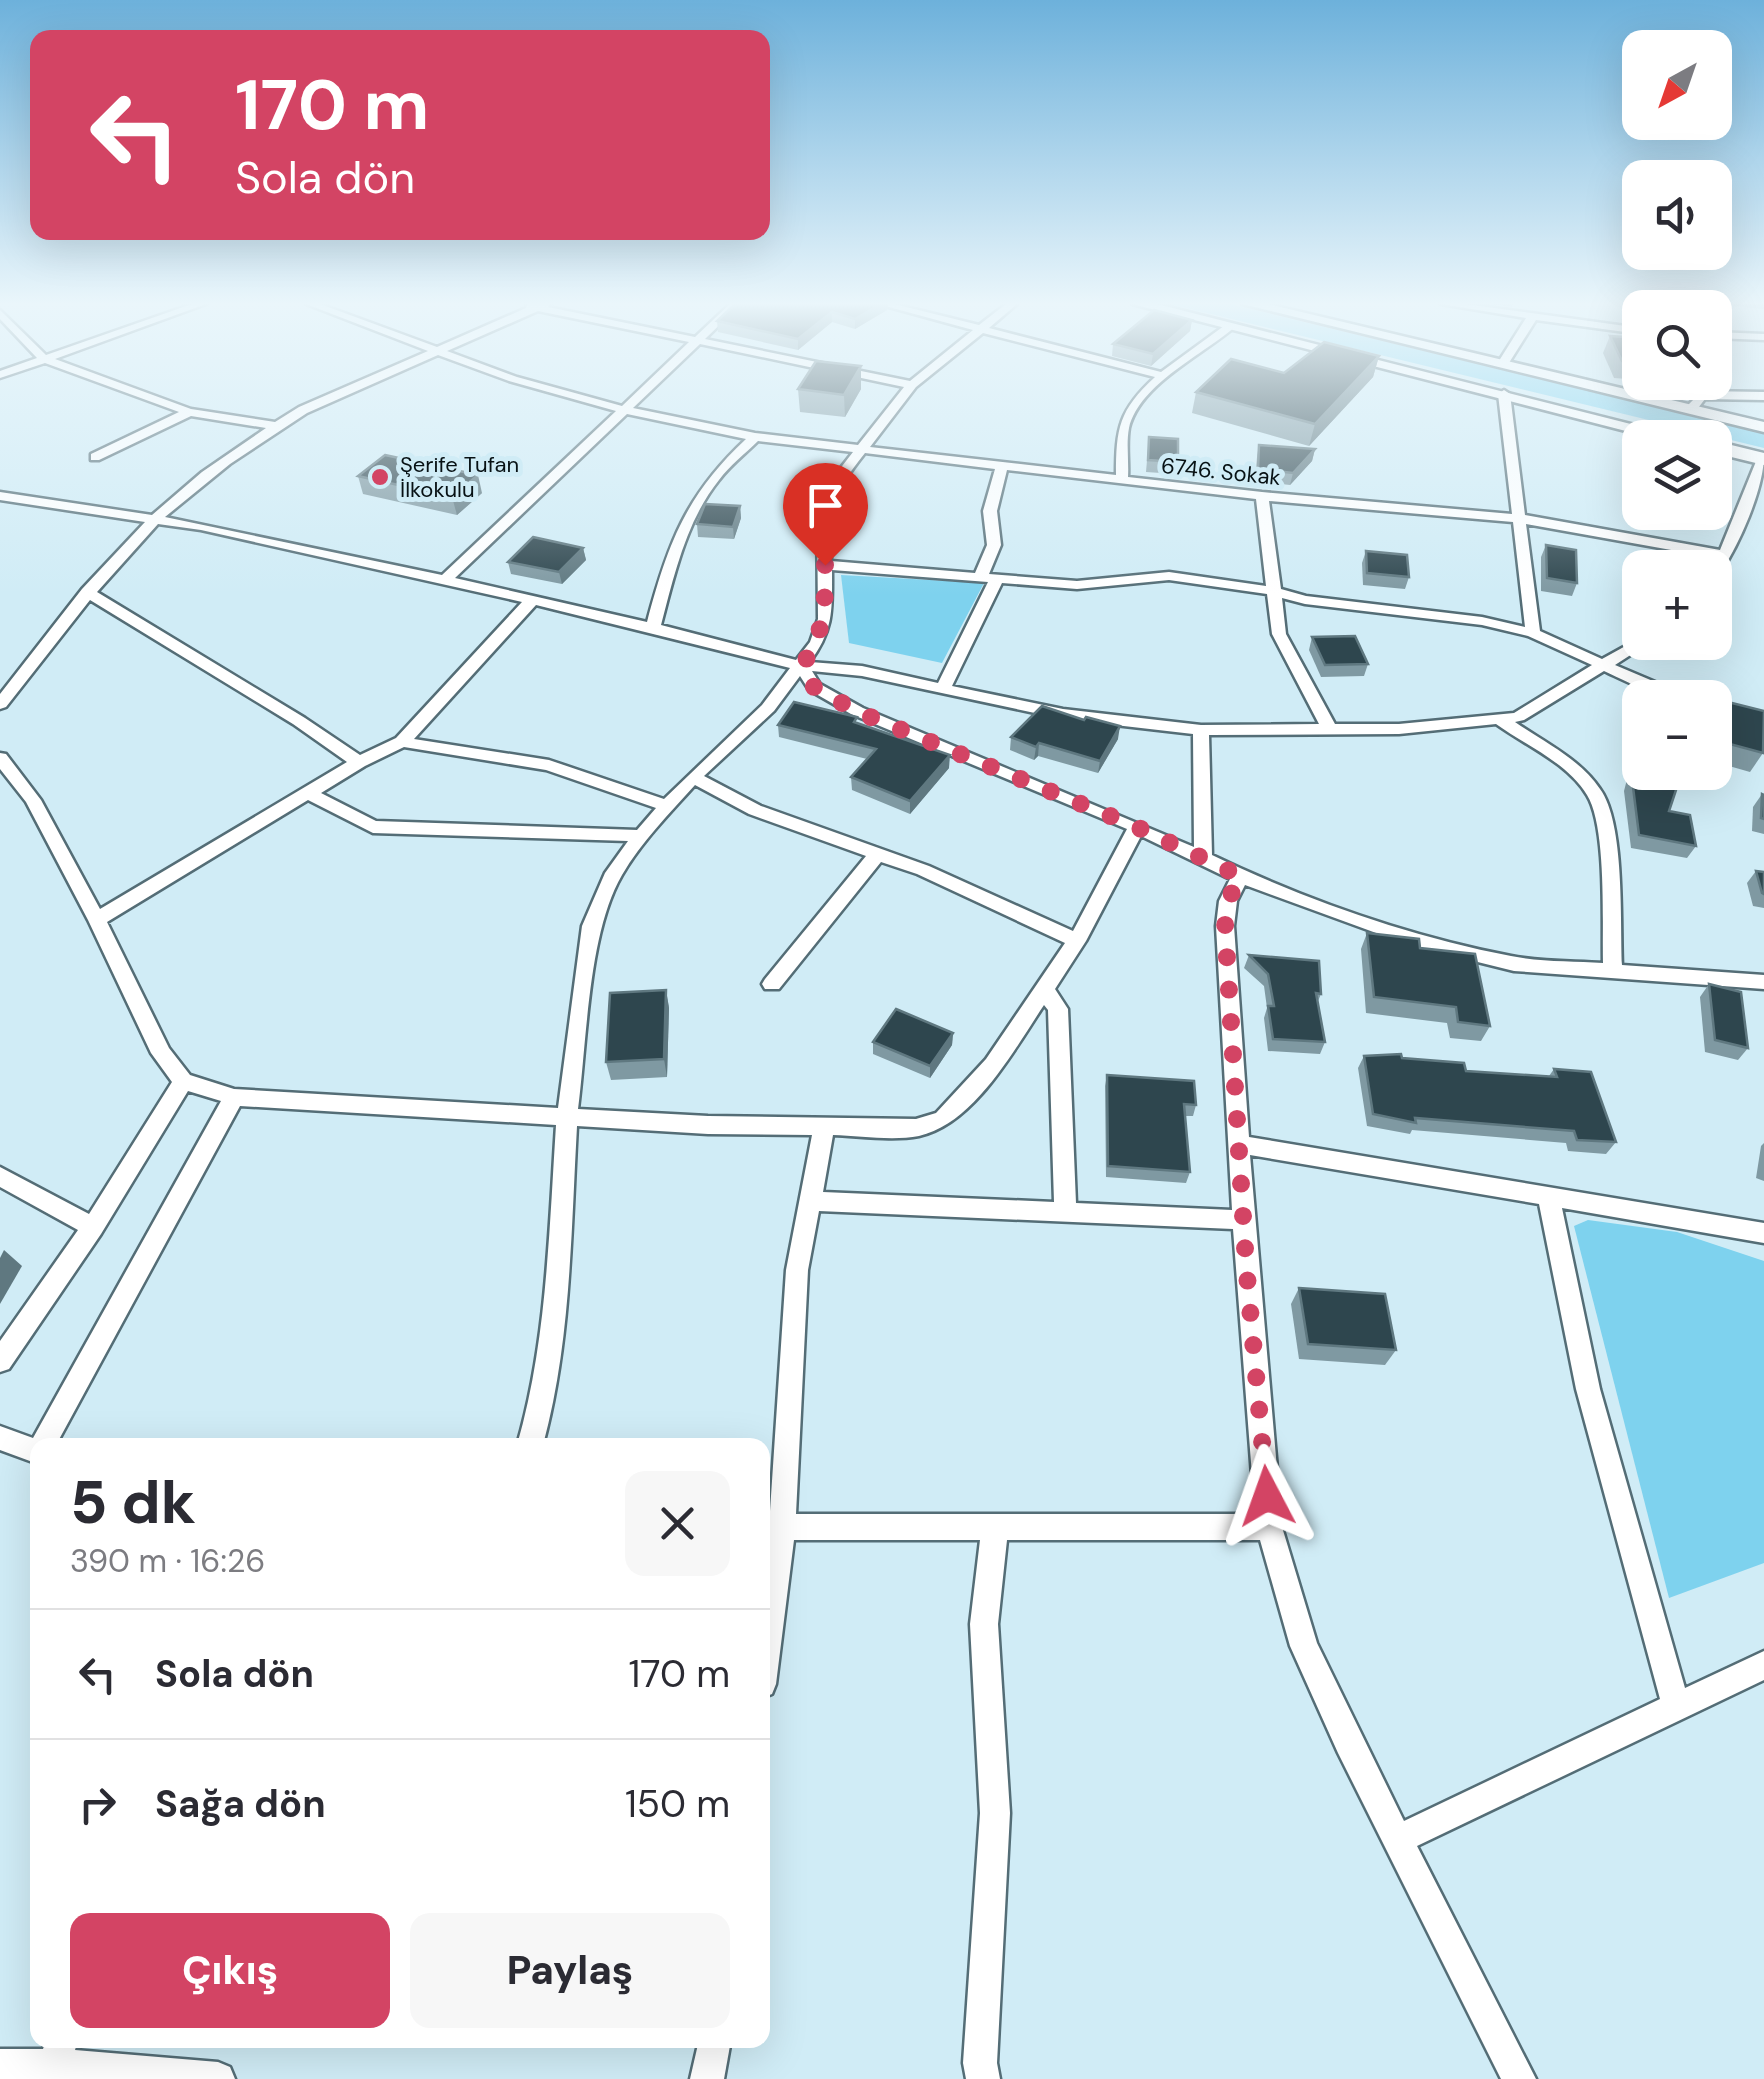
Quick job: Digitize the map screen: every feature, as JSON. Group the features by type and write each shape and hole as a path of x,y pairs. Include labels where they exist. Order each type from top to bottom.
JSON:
{"main road":[{"path":"1532,401 1622,424"},
{"path":"1658,401 1764,426"},
{"path":"1732,451 1764,459"}],"street":[{"path":"159,401 189,412 276,426"},
{"path":"0,704 87,592 155,519 276,426 324,401"},
{"name":"6746. Sokak","path":"592,401 755,437 1262,496 1517,518 1697,550"},
{"path":"442,582 634,401"},
{"path":"532,1438 541,1406 556,1295 567,1118 590,926 614,873 642,836 693,776 768,708 817,642 825,619 824,509 838,479 899,401"},
{"path":"1122,480 1124,427 1138,401"},
{"path":"1505,401 1533,634"},
{"path":"1691,409 1697,401"},
{"path":"95,457 189,412"},
{"path":"653,627 668,565 711,480 755,437"},
{"path":"1727,550 1764,459"},
{"path":"943,688 989,577 994,546 990,511 1002,466"},
{"path":"1262,496 1279,634 1329,729"},
{"path":"2,499 155,519 653,627 802,666 862,670 1063,714 1201,730 1436,727 1518,718 1622,655"},
{"path":"825,565 1077,585 1169,576 1273,591 1305,600 1482,621 1533,634 1636,680"},
{"path":"87,592 359,762"},
{"path":"98,920 359,762 402,742 532,600"},
{"path":"802,666 814,687 856,711 1351,920 1514,964 1764,982"},
{"path":"1502,720 1565,765 1596,794 1608,867 1613,972"},
{"path":"1201,730 1203,858"},
{"path":"402,742 549,765 667,806"},
{"path":"0,758 33,800 98,920 161,1053 183,1081 234,1097 567,1118 916,1128 943,1119 993,1064 1077,941 1137,827"},
{"path":"693,776 755,810 923,870 1077,941"},
{"path":"308,793 373,827 642,836"},
{"path":"772,984 878,854"},
{"path":"1240,876 1228,901 1225,926 1243,1220 1269,1528 1304,1646 1397,1840 1520,2079"},
{"path":"1044,988 1058,1009 1066,1212"},
{"path":"0,1360 93,1227 183,1081"},
{"path":"46,1438 234,1097"},
{"path":"770,1556 797,1270 824,1127"},
{"path":"1238,1144 1764,1233"},
{"path":"0,1176 93,1227"},
{"path":"1549,1196 1563,1285 1594,1415 1676,1704"},
{"path":"810,1202 1243,1220"},
{"path":"0,1438 30,1449"},
{"path":"772,1524 1269,1528"},
{"path":"983,2079 980,2063 994,1813 984,1624 995,1527"},
{"path":"1397,1840 1764,1665"},
{"path":"707,2079 714,2048"},
{"path":"0,2066 56,2061 218,2079"}],"shaded area":[{"path":"1570,401 1632,401 1710,420 1648,420"},
{"path":"1732,425 1764,433 1764,448 1732,440"},
{"path":"841,575 984,583 942,663 849,643"},
{"path":"1588,1220 1677,1232 1764,1261 1764,1563 1669,1598 1574,1226"}],"building":[{"path":"1230,401 1337,401 1315,424"},
{"path":"1149,437 1178,439 1178,462 1148,460"},
{"path":"1259,445 1315,449 1293,473 1258,469"},
{"path":"385,455 478,475 452,497 358,476"},
{"path":"705,504 740,506 733,527 697,524"},
{"path":"533,537 583,548 559,572 508,562"},
{"path":"1546,545 1576,550 1577,583 1547,578"},
{"path":"1366,551 1407,555 1409,577 1367,573"},
{"path":"1355,636 1368,664 1325,665 1312,637"},
{"path":"794,702 857,717 854,722 950,755 910,801 851,777 876,749 778,725"},
{"path":"1732,703 1764,711 1763,753 1732,745"},
{"path":"1042,706 1084,720 1086,717 1120,726 1100,761 1039,743 1036,747 1011,737"},
{"path":"1633,790 1676,790 1669,811 1690,815 1696,846 1639,835"},
{"path":"1756,871 1764,872 1764,894 1762,893"},
{"path":"1367,933 1419,939 1420,948 1475,954 1490,1026 1458,1022 1456,1007 1374,997"},
{"path":"1249,955 1319,961 1321,994 1316,993 1325,1042 1273,1039 1268,1006 1274,1006 1268,974"},
{"path":"1709,984 1741,992 1748,1048 1715,1040"},
{"path":"666,990 664,1059 606,1062 610,993"},
{"path":"896,1009 953,1033 930,1066 873,1042"},
{"path":"1401,1054 1402,1058 1464,1063 1466,1071 1557,1077 1554,1069 1591,1072 1616,1142 1577,1140 1574,1131 1415,1118 1416,1123 1373,1114 1364,1056"},
{"path":"1107,1075 1194,1081 1196,1105 1184,1104 1190,1172 1108,1166"},
{"path":"1299,1288 1385,1294 1396,1350 1308,1344"}],"place":[{"name":"Şerife Tufan İlkokulu","path":"380,477"}],"route":[{"path":"825,565 825,619 802,666 814,687 901,731 1137,827 1240,876 1228,901 1225,926 1246,1264 1267,1496"}]}
